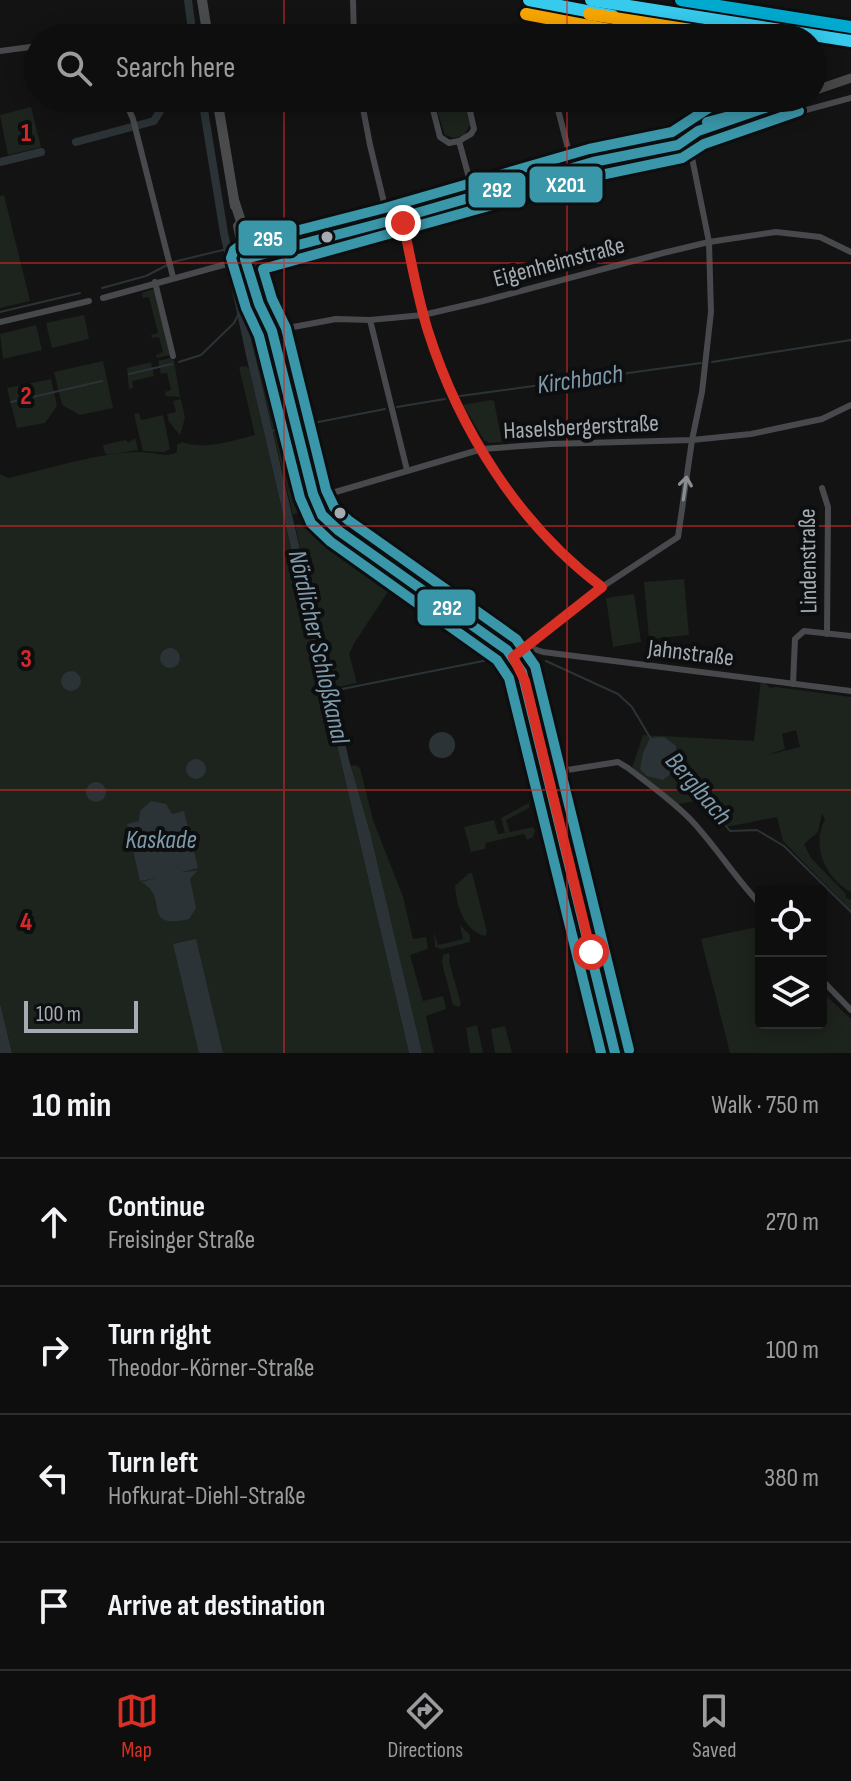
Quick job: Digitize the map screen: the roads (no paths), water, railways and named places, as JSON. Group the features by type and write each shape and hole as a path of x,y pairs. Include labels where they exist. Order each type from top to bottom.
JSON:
{"main road":[{"path":"202,0 206,24"},
{"path":"827,86 851,78"},
{"path":"219,112 244,259 269,310 315,499 322,515 339,531 513,657 525,681 615,1053"},
{"path":"244,259 644,151 653,143 689,139 758,112"}],"street":[{"path":"353,0 354,24"},
{"path":"0,51 24,48"},
{"path":"827,104 851,98"},
{"path":"130,112 172,273"},
{"path":"364,112 389,221"},
{"path":"434,112 440,137 449,143 471,134 474,129 470,112"},
{"path":"559,112 573,168"},
{"path":"513,657 602,587 678,537 702,392 711,312 709,242 689,139 796,112"},
{"path":"459,141 474,196"},
{"path":"401,217 423,315 450,390 482,449 506,488 537,526 602,587"},
{"name":"Eigenheimstraße","path":"272,331 336,319 370,320 423,315 709,242 776,232 820,237 851,252"},
{"path":"103,298 137,290 172,273 244,259"},
{"path":"155,282 173,356"},
{"path":"0,322 89,301"},
{"path":"370,320 407,470"},
{"name":"Haselsbergerstraße","path":"315,499 482,449 692,440 796,426 822,419 851,405"},
{"name":"Lindenstraße","path":"822,488 828,507 827,634"},
{"name":"Lindenstraße","path":"793,684 795,639 804,631 851,636"},
{"name":"Jahnstraße","path":"528,647 537,651 851,691"},
{"path":"548,773 618,762 691,820 755,899"},
{"path":"827,985 851,1010"}],"water":[{"path":"253,347 349,760 370,833 422,1053 409,1053 249,368 245,349"},
{"path":"170,648 177,651 180,658 177,665 170,668 163,665 160,658 163,651"},
{"path":"71,671 78,674 81,681 78,688 71,691 64,688 61,681 64,674"},
{"path":"442,732 451,736 455,745 451,754 442,758 433,754 429,745 433,736"},
{"path":"664,737 676,746 679,767 663,780 647,776 640,769 650,738"},
{"path":"196,759 203,762 206,769 203,776 196,779 189,776 186,769 189,762"},
{"path":"96,782 103,785 106,792 103,799 96,802 89,799 86,792 89,785"},
{"name":"Kaskade","path":"151,801 166,804 172,814 184,811 198,868 181,872 197,871 190,879 196,908 189,919 165,920 160,916 150,888 141,882 156,878 140,881 127,824 139,821 140,811"},
{"path":"196,939 223,1053 199,1053 173,944"},
{"path":"0,1003 12,1053 0,1053"}],"waterway":[{"path":"188,0 191,24"},
{"path":"76,142 154,121 159,112"},
{"name":"Nördlicher Schloßkanal","path":"204,112 224,233 251,359"},
{"path":"0,162 41,152"},
{"path":"102,288 146,276 173,262 227,249"},
{"path":"0,312 80,293"},
{"path":"179,362 201,355 234,323 240,311"},
{"name":"Kirchbach","path":"712,362 851,340"},
{"name":"Kirchbach","path":"460,396 701,363"},
{"path":"129,374 172,364"},
{"path":"11,402 102,381"},
{"name":"Kirchbach","path":"397,407 445,399"},
{"name":"Kirchbach","path":"303,425 385,409"},
{"name":"Kirchbach","path":"271,431 289,427"},
{"name":"Berglbach","path":"332,691 488,660"},
{"name":"Berglbach","path":"546,661 618,694 632,707 651,739"},
{"name":"Berglbach","path":"678,766 730,831 757,830 784,846 851,912"}]}
